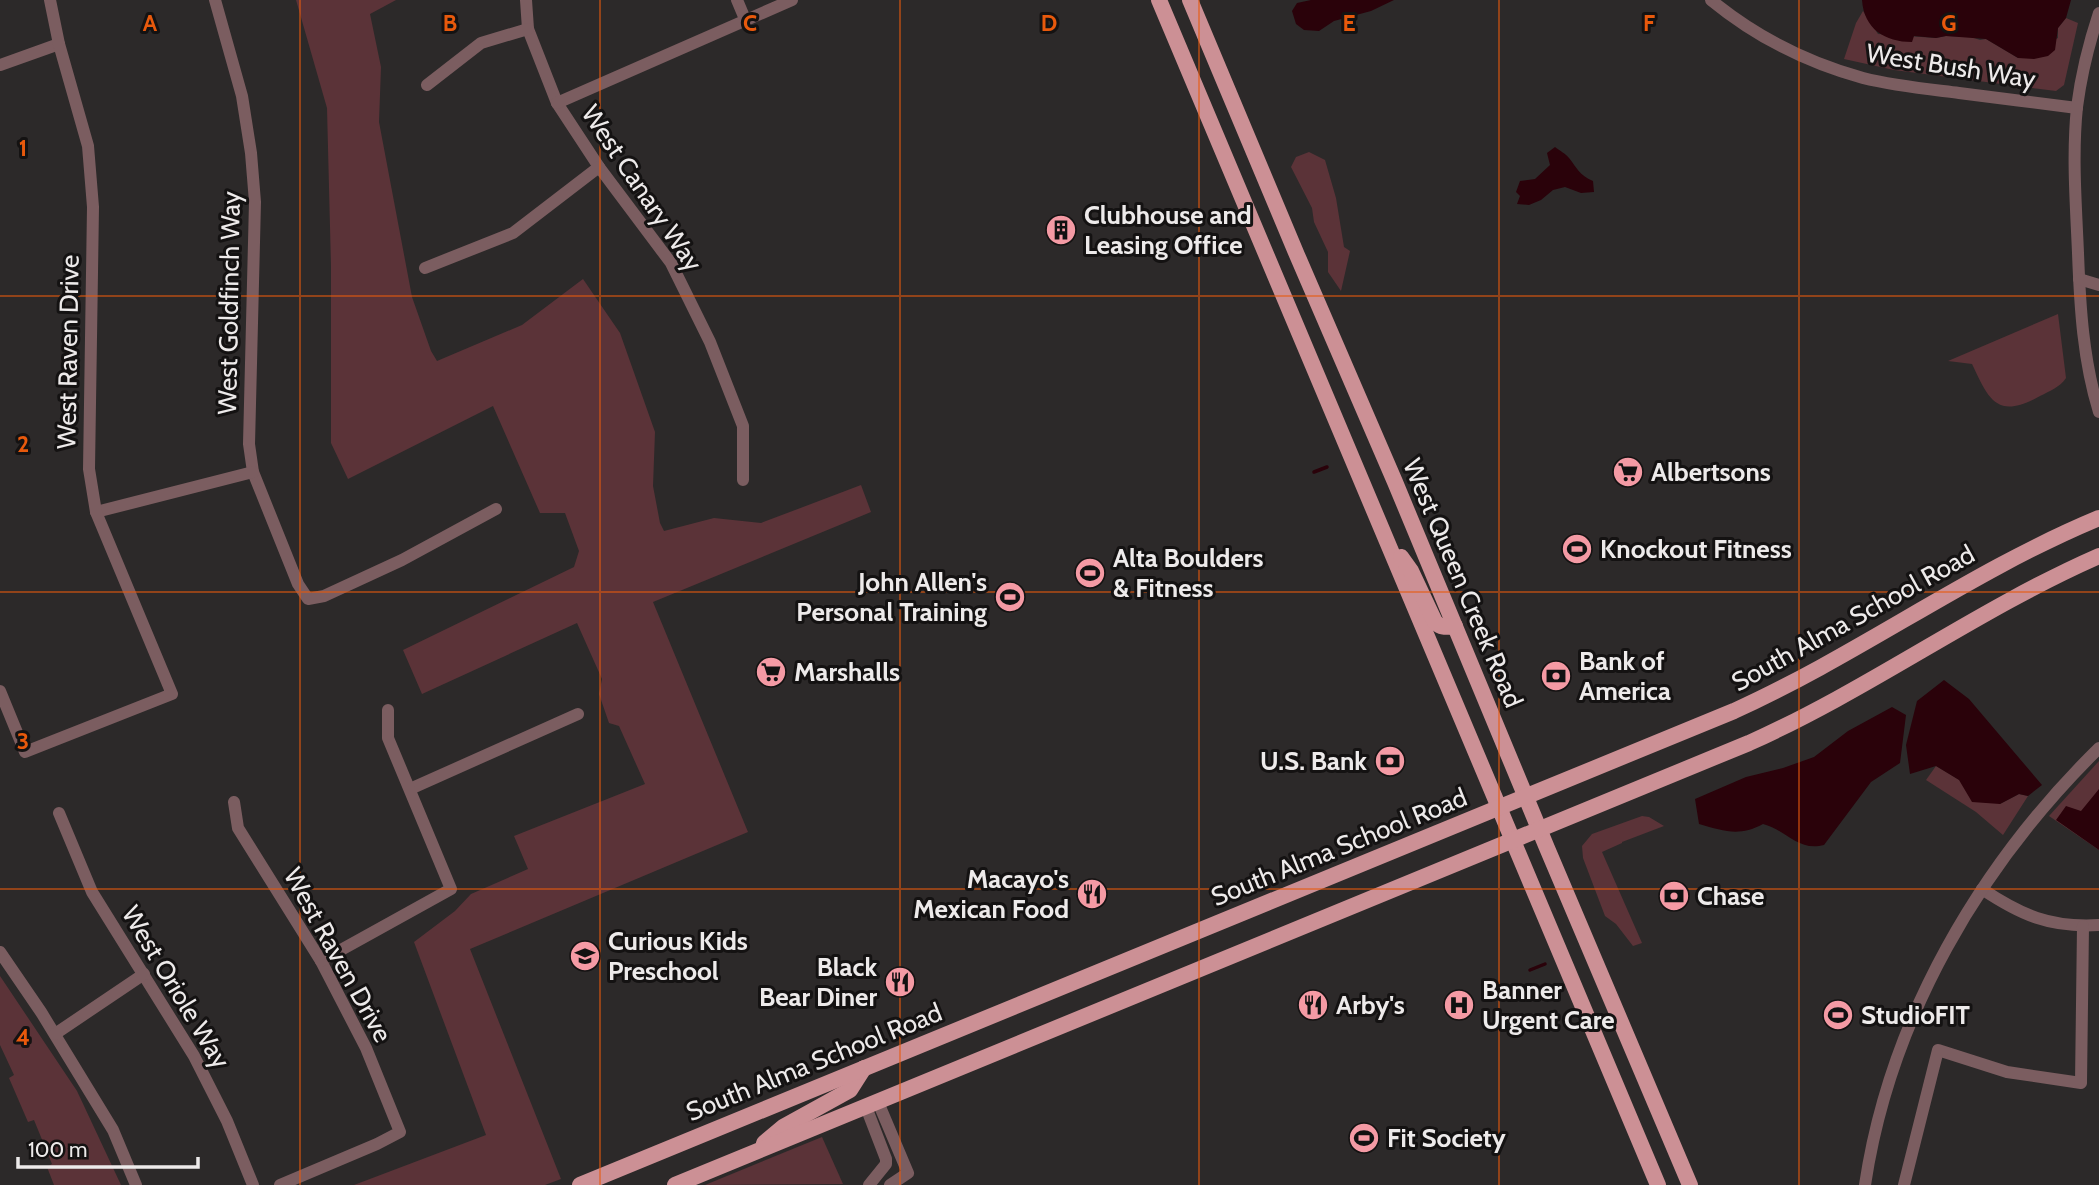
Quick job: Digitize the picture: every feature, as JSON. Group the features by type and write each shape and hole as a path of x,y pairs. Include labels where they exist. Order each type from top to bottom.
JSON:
{"main road":[{"name":"West Queen Creek Road","path":"1159,0 1658,1185"},
{"name":"West Queen Creek Road","path":"1190,0 1690,1185"},
{"name":"South Alma School Road","path":"580,1185 1758,701 1828,664 2001,564 2099,518"},
{"path":"1379,523 1411,571 1435,622 1439,626 1455,626"},
{"path":"675,1185 1775,732 2029,590 2099,556"},
{"path":"747,1156 783,1127 850,1090 864,1068"}],"street":[{"name":"West Raven Drive","path":"0,691 25,751 172,694 96,512 89,469 93,206 88,146 59,44 50,0"},
{"name":"West Goldfinch Way","path":"215,0 242,96 255,202 249,444 253,472 298,584 308,599 324,596 402,560 496,509"},
{"name":"West Canary Way","path":"526,0 528,29 557,103 599,167 671,263 710,342 743,426 743,480"},
{"path":"737,0 745,19"},
{"path":"557,103 792,0"},
{"name":"West Bush Way","path":"1711,0 1750,28 1788,49 1862,77 1906,86 2077,108"},
{"path":"2099,13 2084,66 2077,108 2075,190 2085,355 2099,412"},
{"path":"427,85 481,43 528,29"},
{"path":"0,65 59,44"},
{"path":"425,268 513,233 599,167"},
{"path":"2079,279 2099,275"},
{"path":"2079,279 2099,285"},
{"path":"96,512 253,472"},
{"path":"321,961 451,888 388,738 388,710"},
{"path":"410,789 578,714"},
{"path":"1865,1185 1900,1051 1941,958 2008,851 2044,805 2099,748"},
{"name":"West Raven Drive","path":"234,802 238,828 321,961 366,1048 400,1132 280,1185"},
{"name":"West Oriole Way","path":"59,813 92,892 194,1056 227,1121 253,1185"},
{"path":"1982,889 2032,917 2063,925 2099,925"},
{"path":"1904,1185 1938,1050 2007,1072 2081,1083 2083,926"},
{"path":"0,952 55,1034 113,1130 136,1185"},
{"path":"55,1034 144,974"},
{"path":"869,1185 886,1164 872,1104"},
{"path":"872,1104 908,1173 890,1185"}],"shaded area":[{"path":"296,0 396,0 370,14 381,67 379,122 412,297 437,361 522,325 583,279 620,333 655,432 653,486 664,531 714,518 761,523 861,485 871,512 653,602 748,832 470,949 561,1179 545,1185 354,1185 486,1135 414,942 455,911 471,894 528,869 514,836 645,784 619,726 609,723 599,694 602,679 577,623 422,694 403,650 574,567 579,551 565,513 540,513 493,406 348,479 331,443 331,266 327,108"},
{"path":"1311,0 1394,0 1371,11 1334,21 1319,31 1304,30 1296,24 1292,11 1297,3"},
{"path":"1862,0 2071,0 2066,18 2058,28 2055,50 2048,56 2034,59 2018,58 1986,39 1914,36 1912,42 1893,40 1872,26 1867,19"},
{"path":"1863,11 1878,34 1986,39 2018,58 2058,38 2058,28 2066,18 2078,23 2064,85 2056,91 1894,70 1844,59"},
{"path":"1555,147 1568,157 1581,174 1593,181 1594,192 1581,193 1565,187 1553,190 1541,200 1529,205 1517,204 1520,196 1516,192 1520,181 1535,179 1550,165 1547,153"},
{"path":"1309,152 1325,160 1336,198 1344,247 1350,251 1341,291 1328,272 1328,252 1314,222 1312,208 1291,167 1296,157"},
{"path":"2058,314 2066,378 2061,384 2025,403 2004,406 1996,402 1984,388 1972,364 1948,361"},
{"path":"1944,680 1969,699 2042,785 2028,796 2019,794 2000,804 1972,802 1959,780 1936,766 1910,774 1906,745 1917,701"},
{"path":"1892,707 1906,715 1900,763 1871,782 1824,845 1807,846 1763,824 1739,832 1699,824 1695,799 1746,777 1814,757 1848,731"},
{"path":"2099,761 2099,850 2049,816"},
{"path":"1936,766 2000,804 2019,794 2028,796 2003,835 1976,812 1926,780"},
{"path":"2099,789 2099,850 2056,820 2066,806 2081,811"},
{"path":"1642,816 1664,826 1602,852 1642,943 1633,946 1616,924 1605,916 1583,858 1582,846 1592,834"},
{"path":"0,976 77,1091 121,1185 54,1185 47,1167 52,1164 34,1120 28,1122 9,1078 14,1075 0,1045"},
{"path":"822,1137 843,1184 705,1185"}],"waterway":[{"path":"1314,472 1327,467"},
{"path":"1530,970 1545,964"}],"place":[{"name":"Clubhouse and Leasing Office","path":"1061,230"},
{"name":"Albertsons","path":"1628,472"},
{"name":"Knockout Fitness","path":"1577,549"},
{"name":"Alta Boulders & Fitness","path":"1090,573"},
{"name":"John Allen's Personal Training","path":"1010,597"},
{"name":"Marshalls","path":"771,672"},
{"name":"Bank of America","path":"1556,676"},
{"name":"U.S. Bank","path":"1390,761"},
{"name":"Macayo's Mexican Food","path":"1092,894"},
{"name":"Chase","path":"1674,896"},
{"name":"Curious Kids Preschool","path":"585,956"},
{"name":"Black Bear Diner","path":"900,982"},
{"name":"Arby's","path":"1313,1005"},
{"name":"Banner Urgent Care","path":"1459,1005"},
{"name":"StudioFIT","path":"1838,1015"},
{"name":"Fit Society","path":"1364,1138"}]}
